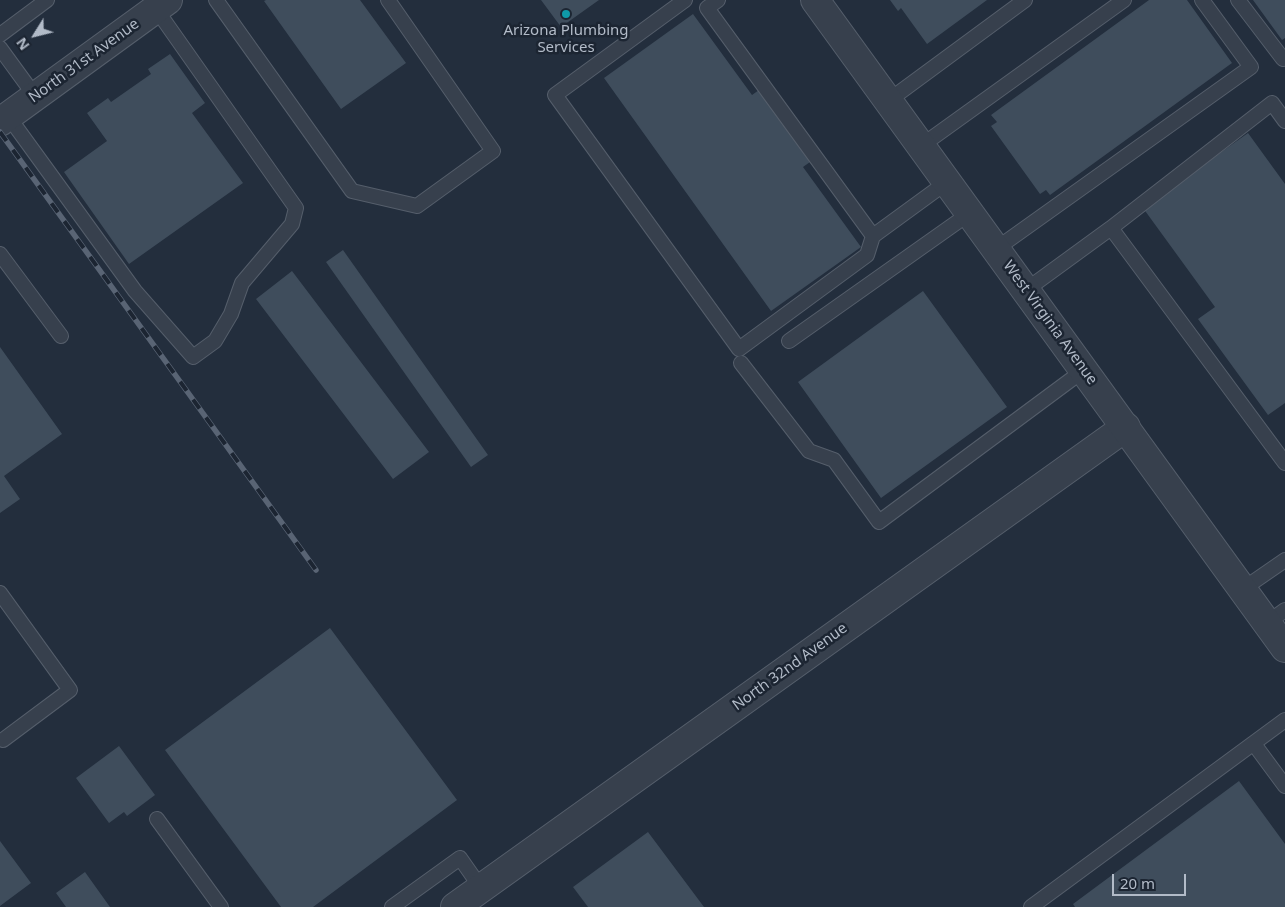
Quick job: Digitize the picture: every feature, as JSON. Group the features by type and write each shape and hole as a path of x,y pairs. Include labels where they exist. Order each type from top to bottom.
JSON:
{"street":[{"name":"West Virginia Avenue","path":"814,0 1243,589 1276,616 1285,648"},
{"name":"North 31st Avenue","path":"4,119 162,4"},
{"name":"North 32nd Avenue","path":"455,907 1126,427"}],"lane":[{"path":"0,35 47,0"},
{"path":"216,0 352,191 417,206 493,151 388,0"},
{"path":"685,0 556,95 739,349 867,255 873,236 947,182"},
{"path":"689,0 713,4 873,236"},
{"path":"888,101 1025,0"},
{"path":"921,146 1124,0"},
{"path":"996,249 1252,67 1202,0"},
{"path":"1238,0 1283,59 1285,57"},
{"path":"4,119 135,290 193,357 215,341 231,314 242,283 292,224 296,208 162,4"},
{"path":"0,48 35,96"},
{"path":"1026,290 1111,228 1272,102 1285,121"},
{"path":"788,341 970,213"},
{"path":"1111,228 1285,462"},
{"path":"0,254 60,336"},
{"path":"741,363 809,451 834,460 879,522 1084,370"},
{"path":"1243,589 1285,560"},
{"path":"0,593 70,690 3,740"},
{"path":"1030,907 1285,720"},
{"path":"1254,744 1285,786"},
{"path":"157,819 221,907"},
{"path":"392,907 460,858 481,888"}],"building":[{"path":"360,0 406,63 341,109 264,1"},
{"name":"Arizona Plumbing Services","path":"541,0 599,0 561,27"},
{"path":"890,0 987,0 927,44 901,8 898,11"},
{"path":"1149,0 1187,0 1232,63 1050,195 1046,190 1040,194 991,126 997,122 991,115"},
{"path":"1253,0 1285,0 1285,38 1282,40"},
{"path":"693,14 752,95 759,90 810,162 803,167 861,247 771,311 604,78"},
{"path":"170,54 205,103 192,113 243,183 129,264 64,172 107,141 87,113 108,98 111,102 151,74 148,69"},
{"path":"1248,133 1285,184 1285,403 1268,415 1198,319 1215,307 1143,208"},
{"path":"343,250 488,455 471,467 326,262"},
{"path":"292,271 429,452 393,479 256,299"},
{"path":"923,291 1007,407 881,498 798,382"},
{"path":"0,347 62,434 4,476 20,499 0,513"},
{"path":"330,628 457,800 313,907 281,907 165,750"},
{"path":"119,746 155,795 127,816 124,812 109,823 76,778"},
{"path":"1239,781 1285,844 1285,907 1075,907 1073,904"},
{"path":"648,832 704,907 588,907 573,887"},
{"path":"0,841 31,883 0,906"},
{"path":"85,872 110,907 66,907 56,893"}],"railway":[{"path":"0,132 316,570"}],"place":[{"name":"Arizona Plumbing Services","path":"566,14"}]}
